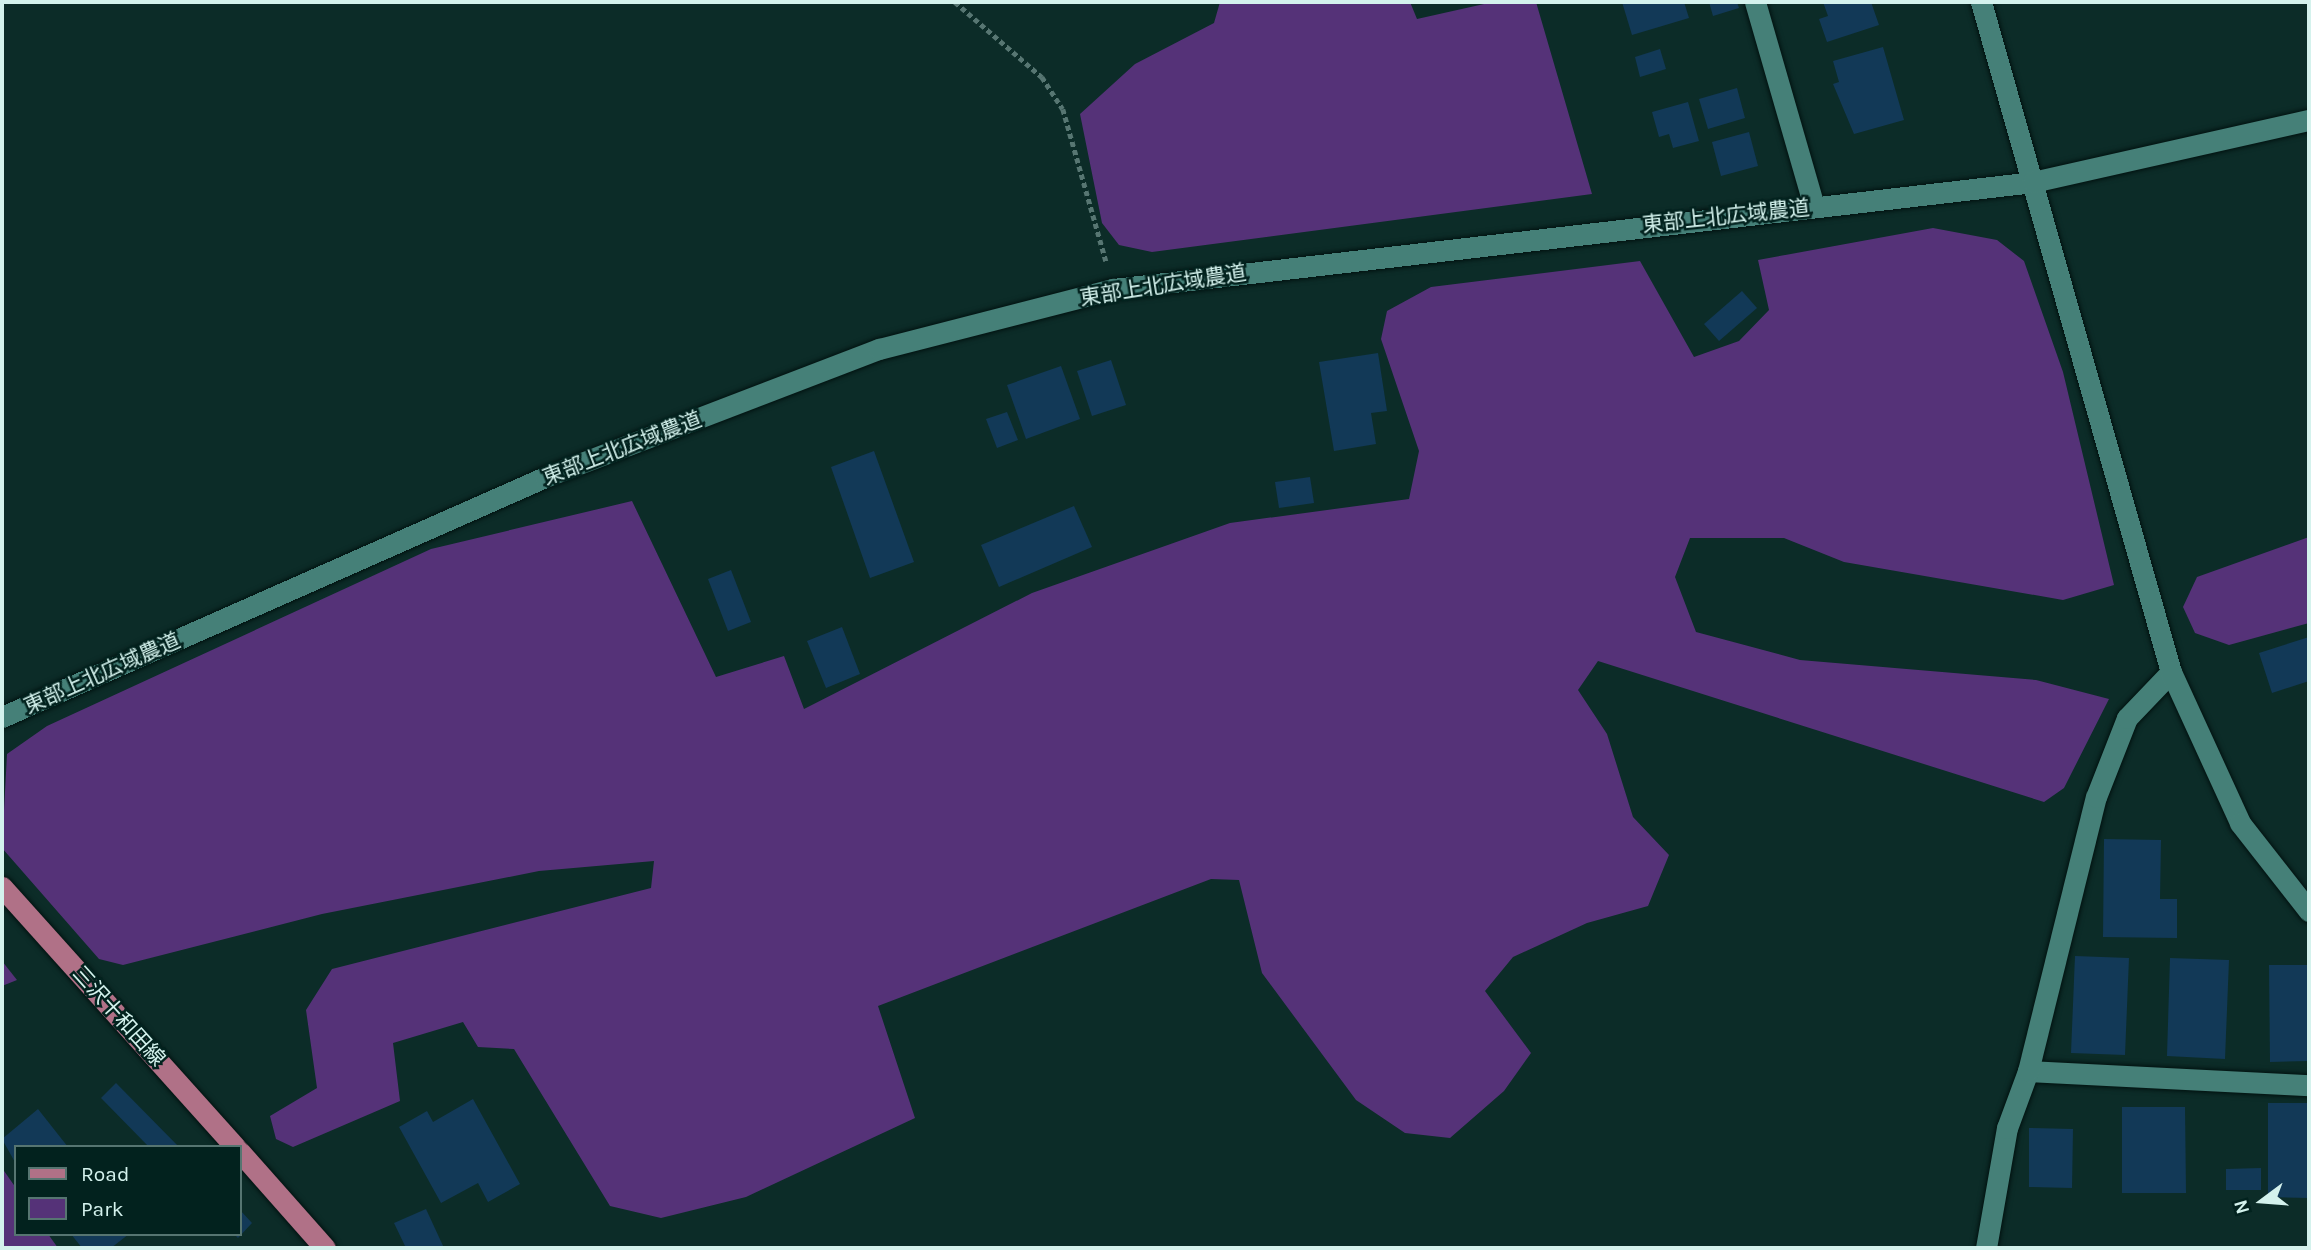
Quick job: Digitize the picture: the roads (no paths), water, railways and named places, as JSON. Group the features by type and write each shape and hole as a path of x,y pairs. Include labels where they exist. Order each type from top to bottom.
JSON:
{"main road":[{"name":"三沢十和田線","path":"2,887 233,1145"},
{"path":"242,1154 325,1248"}],"street":[{"path":"1755,2 1814,207"},
{"path":"1981,2 2171,672 2239,823 2309,911"},
{"name":"東部上北広域農道","path":"2,717 570,467 879,349 1113,289 2033,183 2309,120"},
{"path":"1986,1248 2007,1128 2028,1071 2096,797 2127,718 2171,672"},
{"path":"2028,1071 2309,1085"}]}
